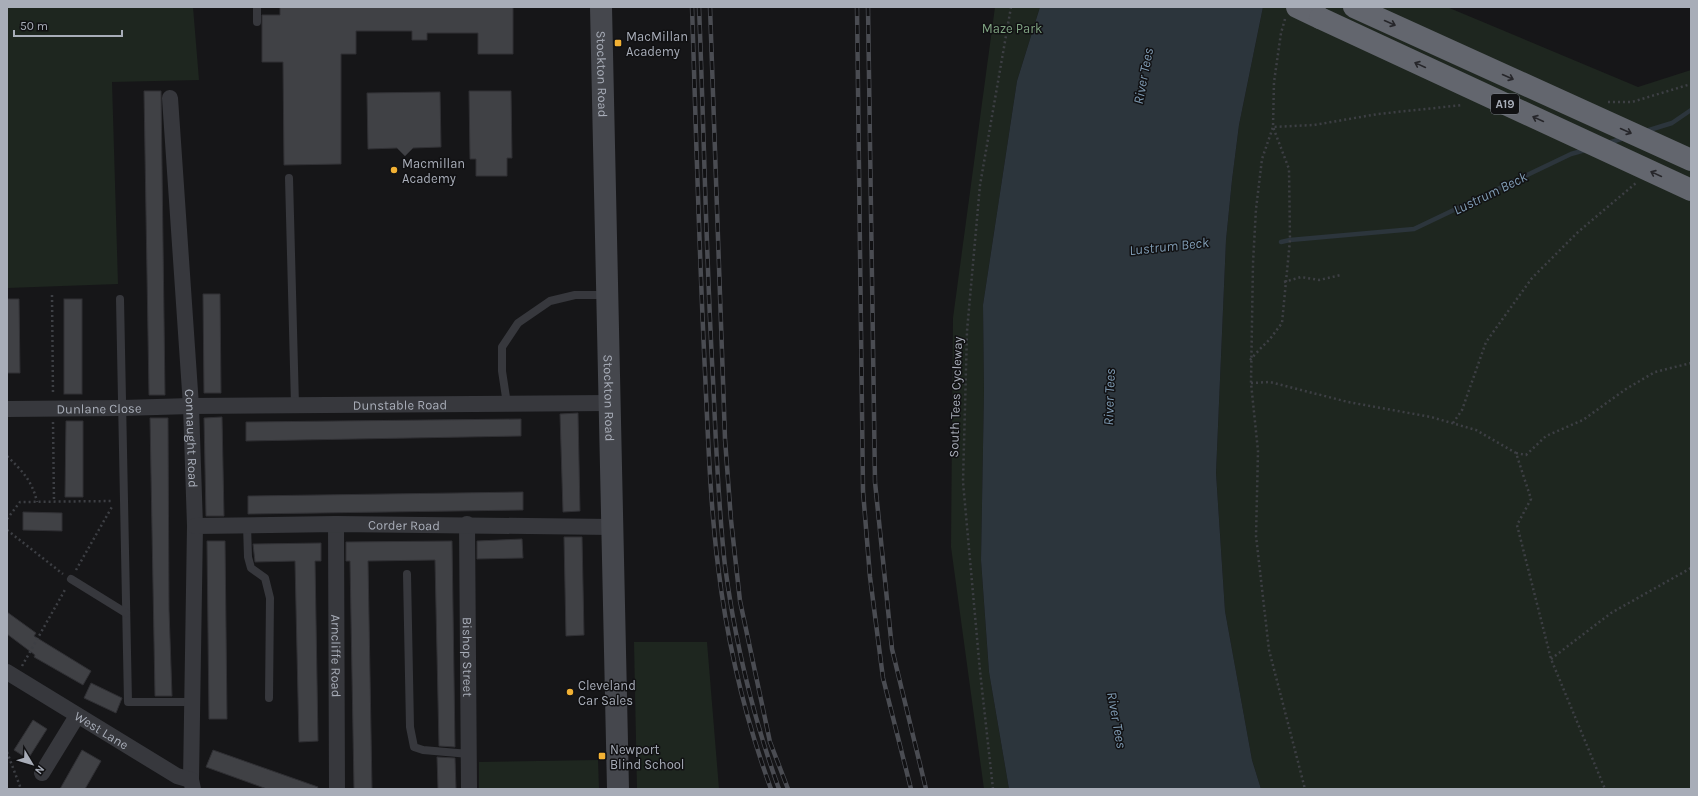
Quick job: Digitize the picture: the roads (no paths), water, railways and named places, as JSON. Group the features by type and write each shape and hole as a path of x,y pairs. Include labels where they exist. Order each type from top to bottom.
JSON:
{"highway":[{"name":"A19","path":"1354,7 1691,160"},
{"name":"A19","path":"1292,10 1691,190"}],"main road":[{"name":"Stockton Road","path":"601,7 608,403 618,789"}],"street":[{"name":"Connaught Road","path":"170,98 191,406 195,526 192,785"},
{"name":"Dunstable Road","path":"191,406 608,403"},
{"name":"Dunlane Close","path":"7,409 191,406"},
{"name":"Arncliffe Road","path":"336,524 337,789"},
{"name":"Corder Road","path":"195,526 467,524 612,526"},
{"name":"Bishop Street","path":"467,524 469,789"},
{"name":"West Lane","path":"11,675 192,785"},
{"path":"42,774 77,716"}],"lane":[{"path":"258,7 258,22"},
{"path":"289,178 295,405"},
{"path":"507,404 502,371 502,347 518,323 550,301 575,295 606,295"},
{"path":"120,299 128,702 192,702"},
{"path":"247,525 248,557 251,568 265,578 270,598 269,698"},
{"path":"407,574 410,727 414,747 424,750 469,754"},
{"path":"71,579 126,613"}],"water":[{"name":"River Tees","path":"1040,7 1263,7 1239,125 1232,180 1226,240 1216,473 1225,611 1252,760 1261,789 1009,789 989,672 981,560 984,391 983,305 1017,81"}],"waterway":[{"name":"Lustrum Beck","path":"1646,131 1672,123 1691,110"},
{"name":"Lustrum Beck","path":"1608,143 1624,138"},
{"name":"Lustrum Beck","path":"1281,242 1414,229 1571,154 1585,150"}],"railway":[{"path":"692,7 703,326 715,542 726,622 738,679 753,735 771,789"},
{"path":"699,7 711,333 718,473 725,566 734,622 746,679 761,734 779,789"},
{"path":"710,7 725,439 731,520 740,601 770,742 788,789"},
{"path":"857,7 863,491 870,577 883,678 911,789"},
{"path":"868,7 875,482 892,649 926,789"}],"place":[{"name":"MacMillan Academy","path":"618,43"},
{"name":"Macmillan Academy","path":"394,170"},
{"name":"Cleveland Car Sales","path":"570,692"},
{"name":"Newport Blind School","path":"602,756"}],"park label":[{"name":"Maze Park","path":"1012,28"}]}
